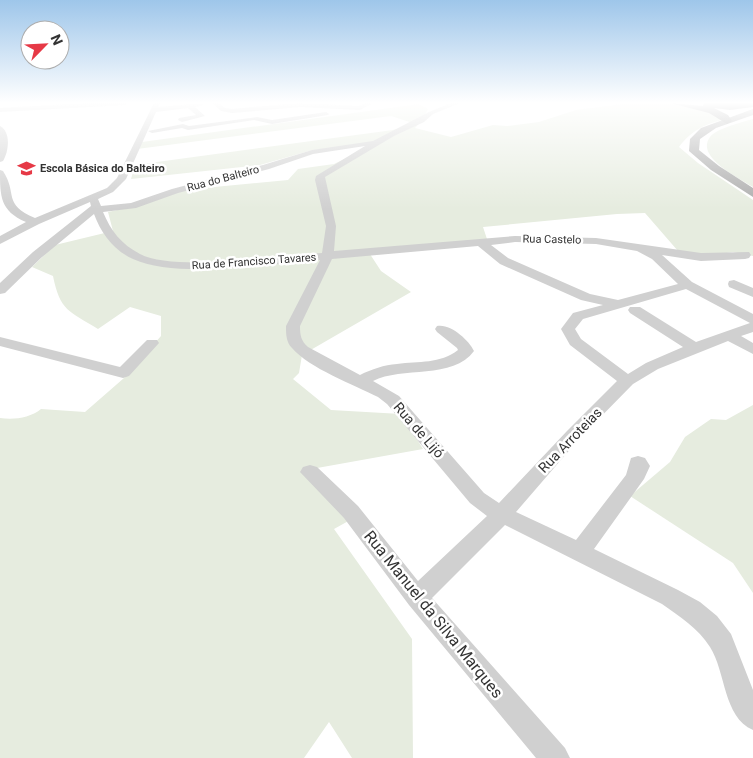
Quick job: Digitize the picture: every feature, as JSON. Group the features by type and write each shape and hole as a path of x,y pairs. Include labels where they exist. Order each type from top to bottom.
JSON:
{"main road":[{"path":"696,138 694,150 705,160 753,193"},
{"path":"704,138 701,142 705,160"}],"street":[{"path":"0,159 4,150 3,138"},
{"path":"0,290 37,255 96,205 121,178 144,138"},
{"name":"Rua de Lijó","path":"385,138 321,176 320,180 331,226 328,255 293,326 293,335 297,344 304,351 393,400 477,498 501,515 670,597 691,610 708,624 722,643 741,696 753,716"},
{"name":"Rua do Balteiro","path":"96,205 132,206 174,191 266,167 312,152 378,143"},
{"path":"0,173 6,183 6,200 19,216 35,222"},
{"path":"0,241 35,222 96,205"},
{"name":"Rua de Francisco Tavares","path":"96,205 107,231 116,243 148,262 196,266 328,255"},
{"path":"0,209 11,206"},
{"name":"Rua Castelo","path":"328,255 525,238 582,240 640,248 656,256 687,285 753,320"},
{"path":"482,242 504,261 586,297 629,306 694,348"},
{"path":"640,248 701,258 745,254"},
{"path":"734,284 753,293"},
{"path":"627,381 575,342 568,329 570,324 578,316 629,306 687,285"},
{"path":"566,288 575,301 578,316"},
{"name":"Rua Arroteias","path":"417,598 501,515 573,435 627,381 652,366 694,348 753,327"},
{"path":"361,381 387,370 433,366 453,361 461,356 466,351 464,346 442,329"},
{"path":"730,336 753,349"},
{"path":"0,341 123,374 152,343"},
{"path":"579,553 634,479 640,466 638,464"},
{"name":"Rua Manuel da Silva Marques","path":"310,472 351,512 417,598 555,758"}],"shaded area":[{"path":"168,138 219,138 137,149 142,142"},
{"path":"331,138 687,138 679,147 698,163 753,200 753,256 733,252 707,256 678,251 645,213 483,227 487,239 368,251 381,271 411,292 302,355 299,373 293,379 331,410 401,414 423,449 306,470 352,519 334,529 412,639 413,758 352,758 329,722 304,758 0,758 0,418 22,418 41,409 85,412 124,378 161,336 161,316 130,307 98,329 67,309 59,297 53,276 32,267 55,245 113,231 108,212 131,207 183,190 288,180 298,169 334,164 369,147 367,143 309,151 260,165 131,179 135,165"},
{"path":"709,138 753,138 753,187 713,159 708,152 707,145"},
{"path":"753,405 753,593 733,563 630,496 670,462 685,437 711,419 726,420"}],"place":[{"name":"Escola Básica do Balteiro","path":"26,168"}]}
